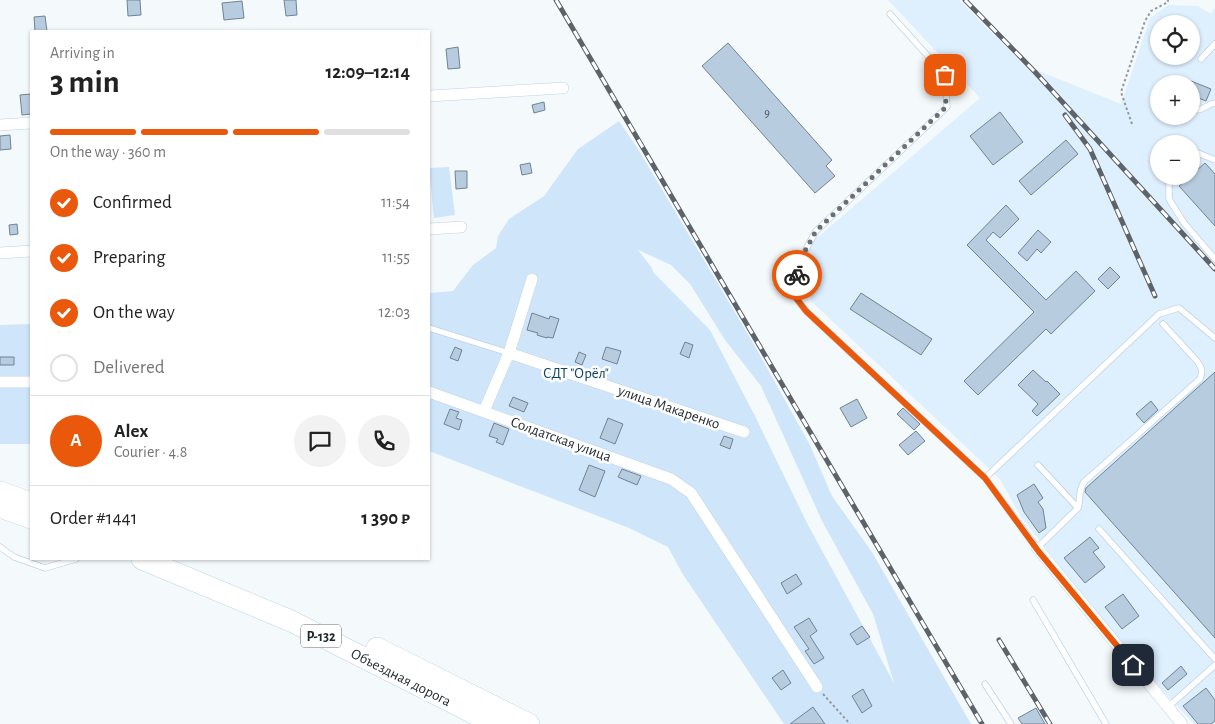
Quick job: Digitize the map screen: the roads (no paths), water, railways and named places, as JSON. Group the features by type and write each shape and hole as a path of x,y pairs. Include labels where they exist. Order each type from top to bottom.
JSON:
{"highway":[{"path":"0,492 30,503"},
{"path":"0,508 30,518"},
{"name":"Объездная дорога","path":"144,560 291,621 495,724"},
{"name":"Объездная дорога","path":"181,560 297,608 529,724"}],"street":[{"path":"430,96 563,88"},
{"path":"0,125 30,123"},
{"path":"430,228 461,227"},
{"path":"0,253 30,251"},
{"path":"484,411 509,353 532,280"},
{"name":"улица Макаренко","path":"509,353 744,432"},
{"path":"0,382 30,382"},
{"name":"Солдатская улица","path":"430,392 671,479 691,493 817,687"},
{"path":"1037,548 1182,724"}],"lane":[{"path":"890,14 945,75 946,107 816,231 799,262 793,294 806,311 985,478 1037,548 1078,508 1080,488 1084,482 1200,379 1202,367 1198,361 1163,324"},
{"path":"1201,59 1215,44"},
{"path":"1200,110 1215,103"},
{"path":"1200,154 1215,160"},
{"path":"1168,185 1169,199 1184,223 1215,259"},
{"path":"985,478 1158,314 1179,308 1215,338"},
{"path":"430,328 509,353"},
{"path":"1038,465 1078,508"},
{"path":"1099,528 1215,659"},
{"path":"0,547 14,557 45,568 73,560"},
{"path":"1033,600 1106,724"},
{"path":"1168,707 1215,665"},
{"path":"985,684 1011,724"}],"railway":[{"path":"556,0 982,724"},
{"path":"965,0 1035,72 1215,269"},
{"path":"1065,115 1090,149 1155,296"},
{"path":"999,640 1050,724"}],"park label":[{"name":"СДТ \"Орёл\"","path":"576,373"}]}
